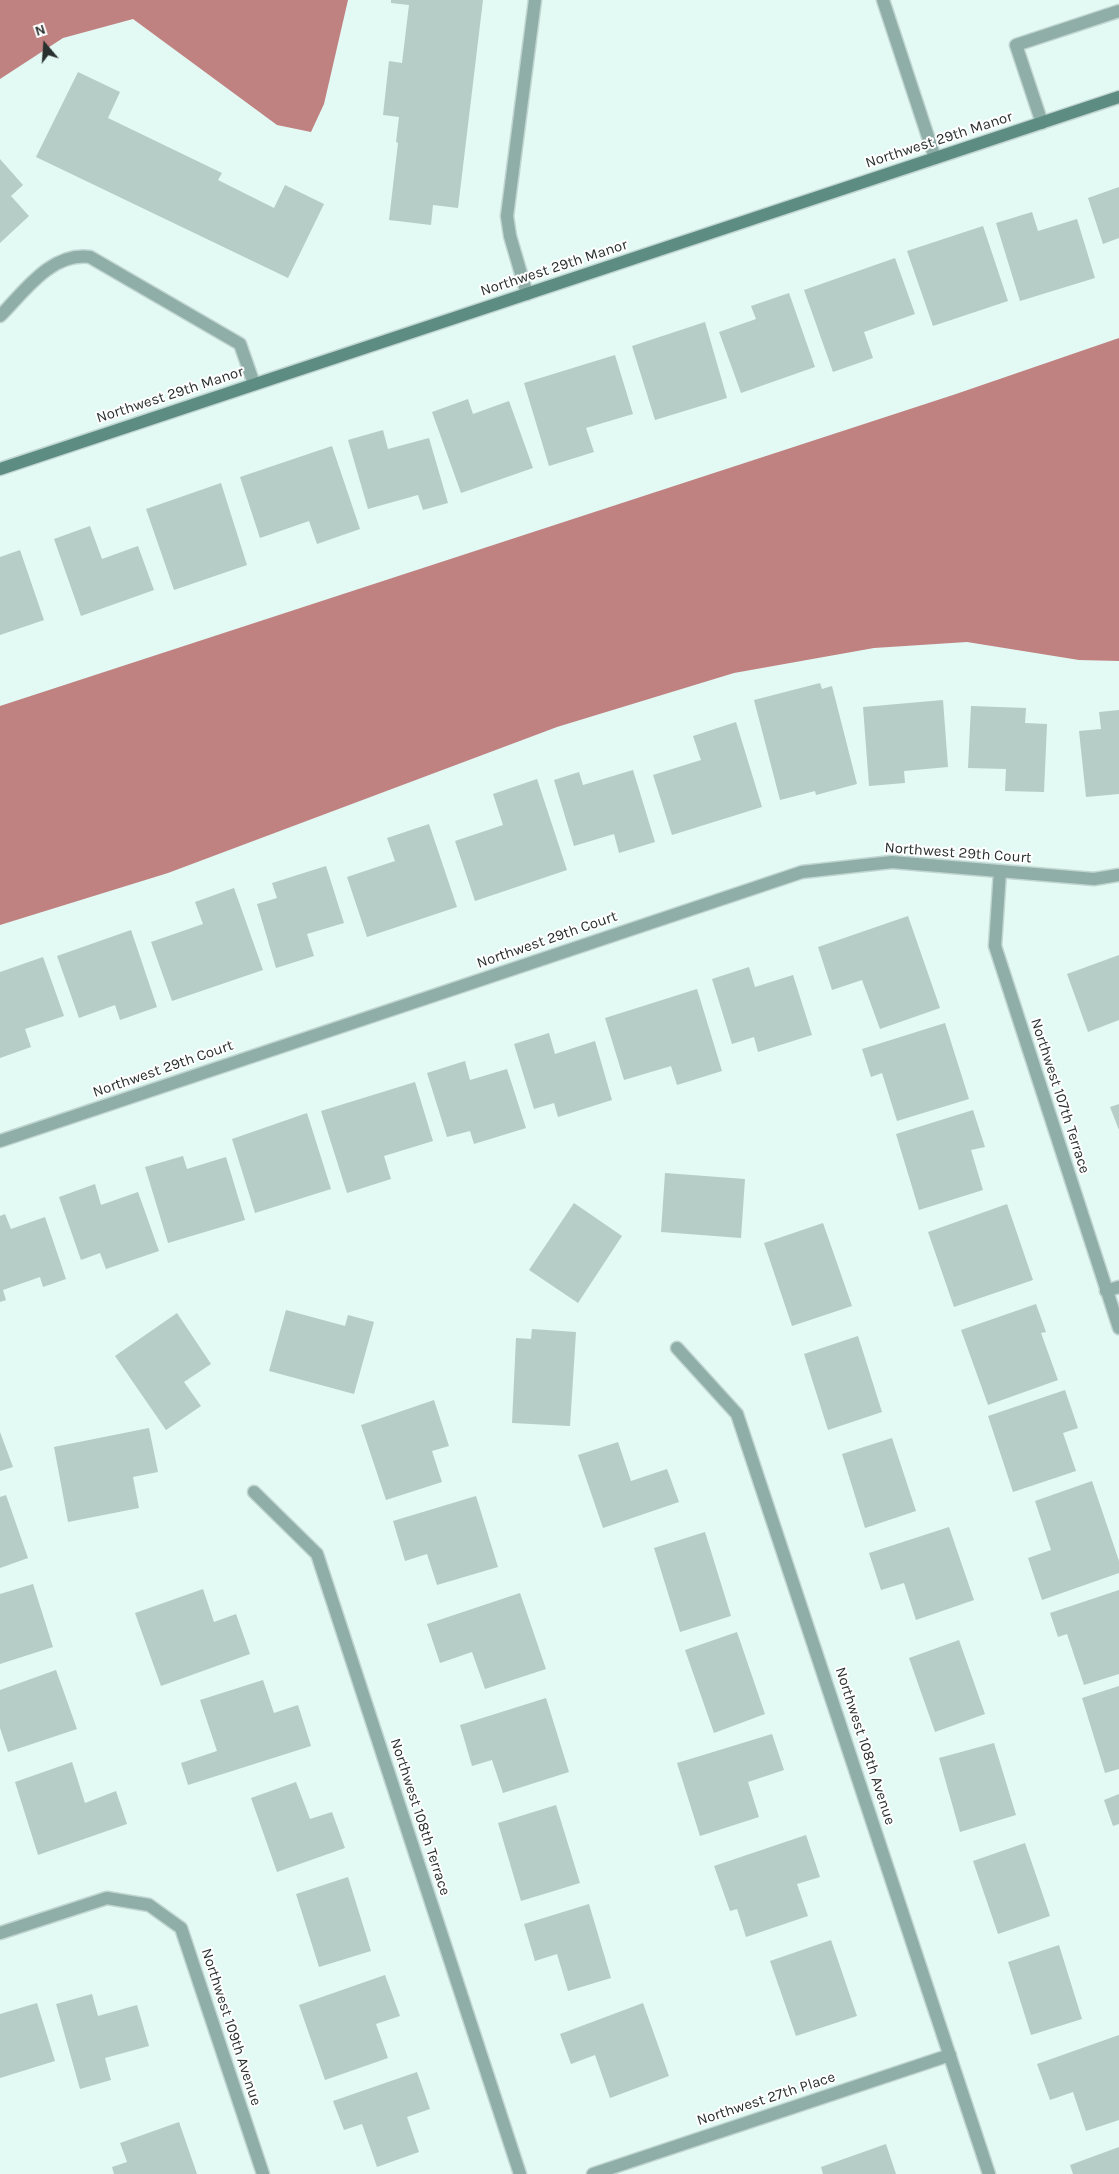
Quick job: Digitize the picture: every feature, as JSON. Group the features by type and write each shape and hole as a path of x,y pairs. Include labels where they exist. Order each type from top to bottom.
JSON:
{"street":[{"path":"527,294 510,236 507,216 535,0"},
{"path":"883,0 934,158"},
{"path":"1042,123 1016,45 1119,10"},
{"name":"Northwest 29th Manor","path":"0,469 1119,97"},
{"path":"0,316 43,272 53,265 67,258 78,256 90,257 240,344 254,384"},
{"name":"Northwest 29th Court","path":"0,1141 802,872 892,862 1094,878 1119,875"},
{"name":"Northwest 107th Terrace","path":"1000,871 995,946 1119,1328"},
{"path":"1106,1291 1119,1287"},
{"name":"Northwest 108th Avenue","path":"677,1348 737,1414 989,2174"},
{"name":"Northwest 108th Terrace","path":"254,1492 317,1554 520,2174"},
{"name":"Northwest 109th Avenue","path":"0,1933 106,1898 149,1905 181,1928 264,2174"},
{"name":"Northwest 27th Place","path":"592,2174 950,2055"}],"shaded area":[{"path":"0,0 348,0 324,104 311,132 277,125 133,19 63,38 0,79"},
{"path":"1119,338 1119,661 1079,660 967,642 874,648 734,673 557,727 168,873 0,925 0,706 956,394"}],"building":[{"path":"391,0 483,0 458,208 433,205 431,225 389,220 398,143 396,142 399,117 383,115 389,61 402,63 409,5 391,3"},
{"path":"78,72 120,92 108,118 222,173 218,180 274,208 285,185 324,204 288,278 36,157"},
{"path":"0,159 23,185 11,196 29,216 0,243"},
{"path":"1119,187 1119,238 1103,244 1088,198"},
{"path":"1032,212 1038,231 1077,219 1095,278 1020,301 996,223"},
{"path":"983,226 1008,301 933,326 907,251"},
{"path":"895,258 915,314 864,332 873,358 833,372 804,290"},
{"path":"789,293 815,367 741,393 719,332 756,319 751,306"},
{"path":"705,322 727,398 655,420 632,346"},
{"path":"615,355 633,414 586,428 594,452 549,466 524,383"},
{"path":"468,399 473,414 509,401 533,468 461,493 432,412"},
{"path":"383,430 388,449 429,438 448,503 423,510 418,495 368,509 348,440"},
{"path":"332,446 360,529 317,544 309,521 260,538 240,477"},
{"path":"221,483 247,565 174,590 146,509"},
{"path":"90,526 102,559 138,546 154,590 81,616 54,539"},
{"path":"20,550 44,620 0,635 0,557"},
{"path":"820,683 822,689 832,686 857,784 816,795 815,791 780,800 754,700"},
{"path":"943,700 948,767 904,771 905,783 869,786 863,707"},
{"path":"971,706 1026,708 1025,723 1047,724 1044,792 1005,791 1006,769 968,768"},
{"path":"1119,710 1119,794 1086,797 1079,731 1101,729 1099,712"},
{"path":"736,722 762,807 672,835 653,775 701,760 693,736"},
{"path":"633,770 655,842 619,853 614,834 574,846 554,780 579,772 583,785"},
{"path":"537,779 567,870 475,901 455,841 503,825 493,794"},
{"path":"429,824 457,907 367,937 347,877 395,861 387,838"},
{"path":"326,866 344,923 307,934 314,956 276,968 257,904 277,898 272,883"},
{"path":"234,888 263,970 172,1001 151,942 203,924 195,902"},
{"path":"908,916 940,1008 880,1029 862,980 832,990 818,947"},
{"path":"131,930 157,1007 120,1020 115,1005 79,1018 57,956"},
{"path":"1119,955 1119,1020 1088,1032 1067,974"},
{"path":"43,957 64,1016 25,1029 31,1047 0,1058 0,972"},
{"path":"749,967 755,987 793,975 812,1035 758,1052 754,1037 732,1044 712,979"},
{"path":"697,989 722,1071 677,1085 671,1066 624,1080 605,1018"},
{"path":"945,1023 969,1099 897,1121 882,1073 871,1077 862,1049"},
{"path":"549,1033 555,1054 595,1041 612,1100 558,1117 554,1103 534,1109 514,1044"},
{"path":"465,1061 470,1080 507,1069 526,1128 474,1144 470,1131 447,1137 427,1073"},
{"path":"415,1082 433,1141 384,1156 391,1179 347,1193 321,1111"},
{"path":"1119,1104 1119,1130 1110,1107"},
{"path":"973,1110 985,1147 971,1150 983,1190 919,1210 896,1134"},
{"path":"307,1113 331,1189 255,1213 232,1139"},
{"path":"183,1156 187,1169 226,1157 245,1220 168,1243 145,1167"},
{"path":"665,1173 745,1179 741,1238 661,1232"},
{"path":"95,1184 101,1205 138,1192 159,1251 106,1269 100,1253 81,1260 59,1197"},
{"path":"574,1203 622,1236 578,1303 529,1270"},
{"path":"1007,1204 1033,1280 954,1307 928,1232"},
{"path":"5,1214 11,1229 45,1217 66,1279 43,1287 40,1277 3,1290 6,1300 0,1302 0,1216"},
{"path":"823,1223 852,1306 792,1326 764,1243"},
{"path":"1036,1304 1046,1332 1041,1333 1058,1380 988,1405 961,1330"},
{"path":"286,1310 345,1326 348,1315 374,1322 354,1394 269,1371"},
{"path":"177,1313 211,1364 184,1382 201,1406 166,1430 115,1356"},
{"path":"532,1329 576,1332 570,1426 512,1423 516,1338 531,1339"},
{"path":"858,1336 882,1412 828,1430 804,1354"},
{"path":"1065,1390 1078,1428 1063,1433 1076,1471 1013,1492 988,1416"},
{"path":"434,1400 449,1446 432,1451 442,1482 386,1500 361,1425"},
{"path":"149,1428 158,1472 133,1477 139,1508 68,1522 54,1447"},
{"path":"0,1432 13,1467 0,1471"},
{"path":"892,1438 916,1511 865,1528 842,1454"},
{"path":"618,1442 631,1481 667,1469 679,1502 603,1528 578,1455"},
{"path":"1092,1481 1119,1561 1119,1573 1042,1600 1028,1558 1051,1550 1035,1501"},
{"path":"6,1495 28,1558 0,1568 0,1497"},
{"path":"476,1496 498,1567 437,1585 427,1554 405,1561 393,1521"},
{"path":"949,1527 974,1600 916,1620 904,1583 881,1590 869,1553"},
{"path":"705,1532 731,1616 680,1632 654,1548"},
{"path":"33,1584 53,1647 0,1664 0,1594"},
{"path":"203,1589 214,1622 236,1614 250,1654 161,1686 135,1613"},
{"path":"1119,1590 1119,1674 1084,1685 1067,1634 1058,1637 1050,1613"},
{"path":"520,1593 546,1669 485,1689 472,1652 440,1663 427,1624"},
{"path":"737,1632 765,1714 714,1733 685,1650"},
{"path":"959,1640 985,1714 935,1732 909,1658"},
{"path":"56,1670 77,1729 8,1752 0,1728 0,1690"},
{"path":"263,1680 274,1713 298,1705 311,1746 188,1785 181,1763 217,1751 200,1700"},
{"path":"1119,1686 1119,1769 1105,1773 1082,1698"},
{"path":"546,1698 569,1772 503,1793 492,1760 472,1766 460,1725"},
{"path":"772,1734 784,1770 748,1782 759,1817 700,1836 677,1763"},
{"path":"994,1743 1016,1815 960,1832 939,1758"},
{"path":"72,1762 85,1803 116,1791 127,1824 38,1855 15,1782"},
{"path":"296,1782 310,1819 332,1812 345,1848 277,1872 251,1798"},
{"path":"1119,1794 1119,1824 1113,1826 1104,1800"},
{"path":"556,1805 580,1883 521,1901 498,1823"},
{"path":"806,1835 820,1877 797,1884 808,1916 746,1937 737,1909 730,1911 714,1866"},
{"path":"1025,1843 1050,1916 998,1934 973,1861"},
{"path":"348,1877 371,1951 319,1967 296,1894"},
{"path":"589,1904 611,1978 568,1991 557,1954 535,1961 524,1924"},
{"path":"831,1940 857,2016 796,2036 770,1961"},
{"path":"1059,1945 1082,2019 1031,2035 1008,1962"},
{"path":"385,1975 400,2016 376,2024 388,2058 325,2080 299,2005"},
{"path":"92,1994 98,2016 137,2005 149,2046 105,2058 111,2080 80,2089 56,2004"},
{"path":"37,2003 55,2061 0,2078 0,2014"},
{"path":"643,2003 669,2076 610,2098 595,2055 571,2064 560,2034"},
{"path":"1119,2035 1119,2120 1086,2131 1073,2092 1050,2100 1037,2064"},
{"path":"417,2072 430,2109 407,2117 419,2152 377,2167 362,2124 344,2130 333,2101"},
{"path":"179,2122 197,2174 114,2174 112,2167 127,2162 120,2143"},
{"path":"886,2144 896,2174 823,2174 821,2167"},
{"path":"1119,2147 1119,2174 1073,2174 1070,2165"}]}
